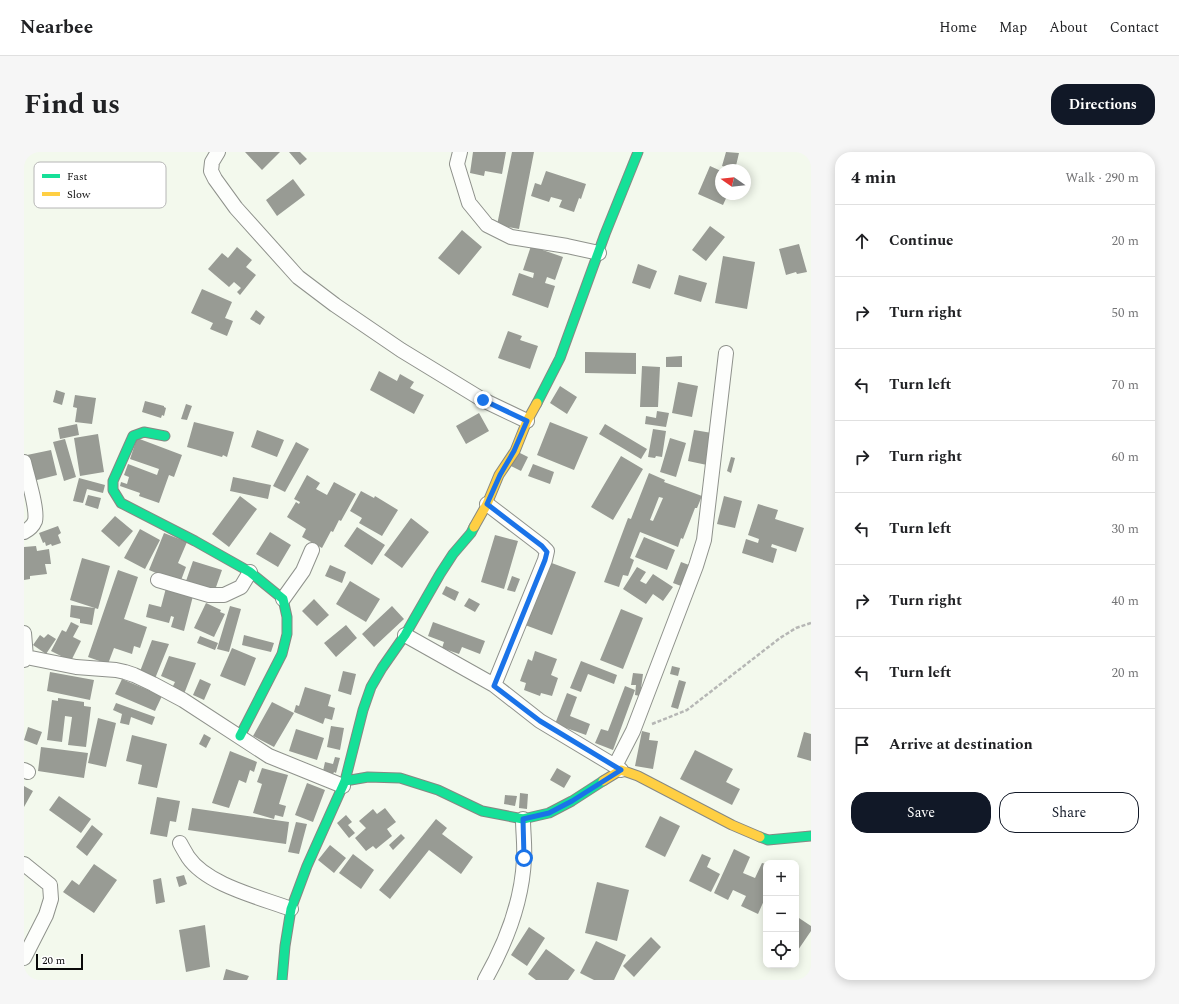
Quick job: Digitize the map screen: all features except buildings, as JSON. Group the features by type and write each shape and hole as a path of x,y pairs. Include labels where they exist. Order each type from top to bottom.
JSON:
{"street":[{"path":"218,152 212,162 211,171 215,179 236,208 298,277 335,305 401,350 483,400 527,421"},
{"path":"460,152 457,164 469,203 488,225 511,237 599,253"},
{"path":"282,980 285,946 291,909 306,866 344,784 363,710 371,688 382,668 405,635 440,574 453,554 471,533 487,504 500,475 514,451 527,421 560,358 638,152"},
{"path":"24,633 25,658 76,668 125,672 153,684 177,697 269,756 344,784 368,777 400,778 438,790 482,811 523,819 549,813 572,801 618,768 696,566 704,540 726,354"},
{"path":"166,436 143,432 137,432 132,436 113,481 113,490 116,496 121,502 250,572 283,599 287,617 287,634 282,654 240,736"},
{"path":"24,462 36,513 34,523 24,532"},
{"path":"487,504 542,546 547,552 494,686"},
{"path":"283,599 303,571 312,550"},
{"path":"158,580 209,595 224,595 241,587 250,572"},
{"path":"405,635 494,686 540,721 618,768 638,776 732,825 768,840 811,836"},
{"path":"485,980 502,948 513,919 521,887 524,858 523,819"},
{"path":"180,843 188,857 202,871 228,886 291,909"},
{"path":"24,864 50,886 51,899 46,916 24,958"}],"path":[{"path":"632,731 687,710 780,638 796,628 811,623"}],"traffic: fast":[{"path":"537,403 560,358 605,234 638,152"},
{"path":"165,436 144,432 133,436 113,481 113,490 121,503 195,541 250,572 283,599 287,617 287,634 282,654 240,736"},
{"path":"282,980 285,946 291,909 307,866 345,781 363,710 371,687 405,635 440,574 474,527"},
{"path":"345,781 368,777 400,778 438,790 482,811 523,819 549,813 572,801 603,781"},
{"path":"760,837 768,840 811,836"}],"traffic: slow":[{"path":"474,527 487,504 499,475 515,451 527,421 537,403"},
{"path":"603,781 621,770 638,776 732,825 760,837"}],"route":[{"path":"483,400 527,421 514,451 500,475 487,504 542,546 547,552 494,686 540,721 621,770 572,801 549,813 523,819 524,858"}]}
